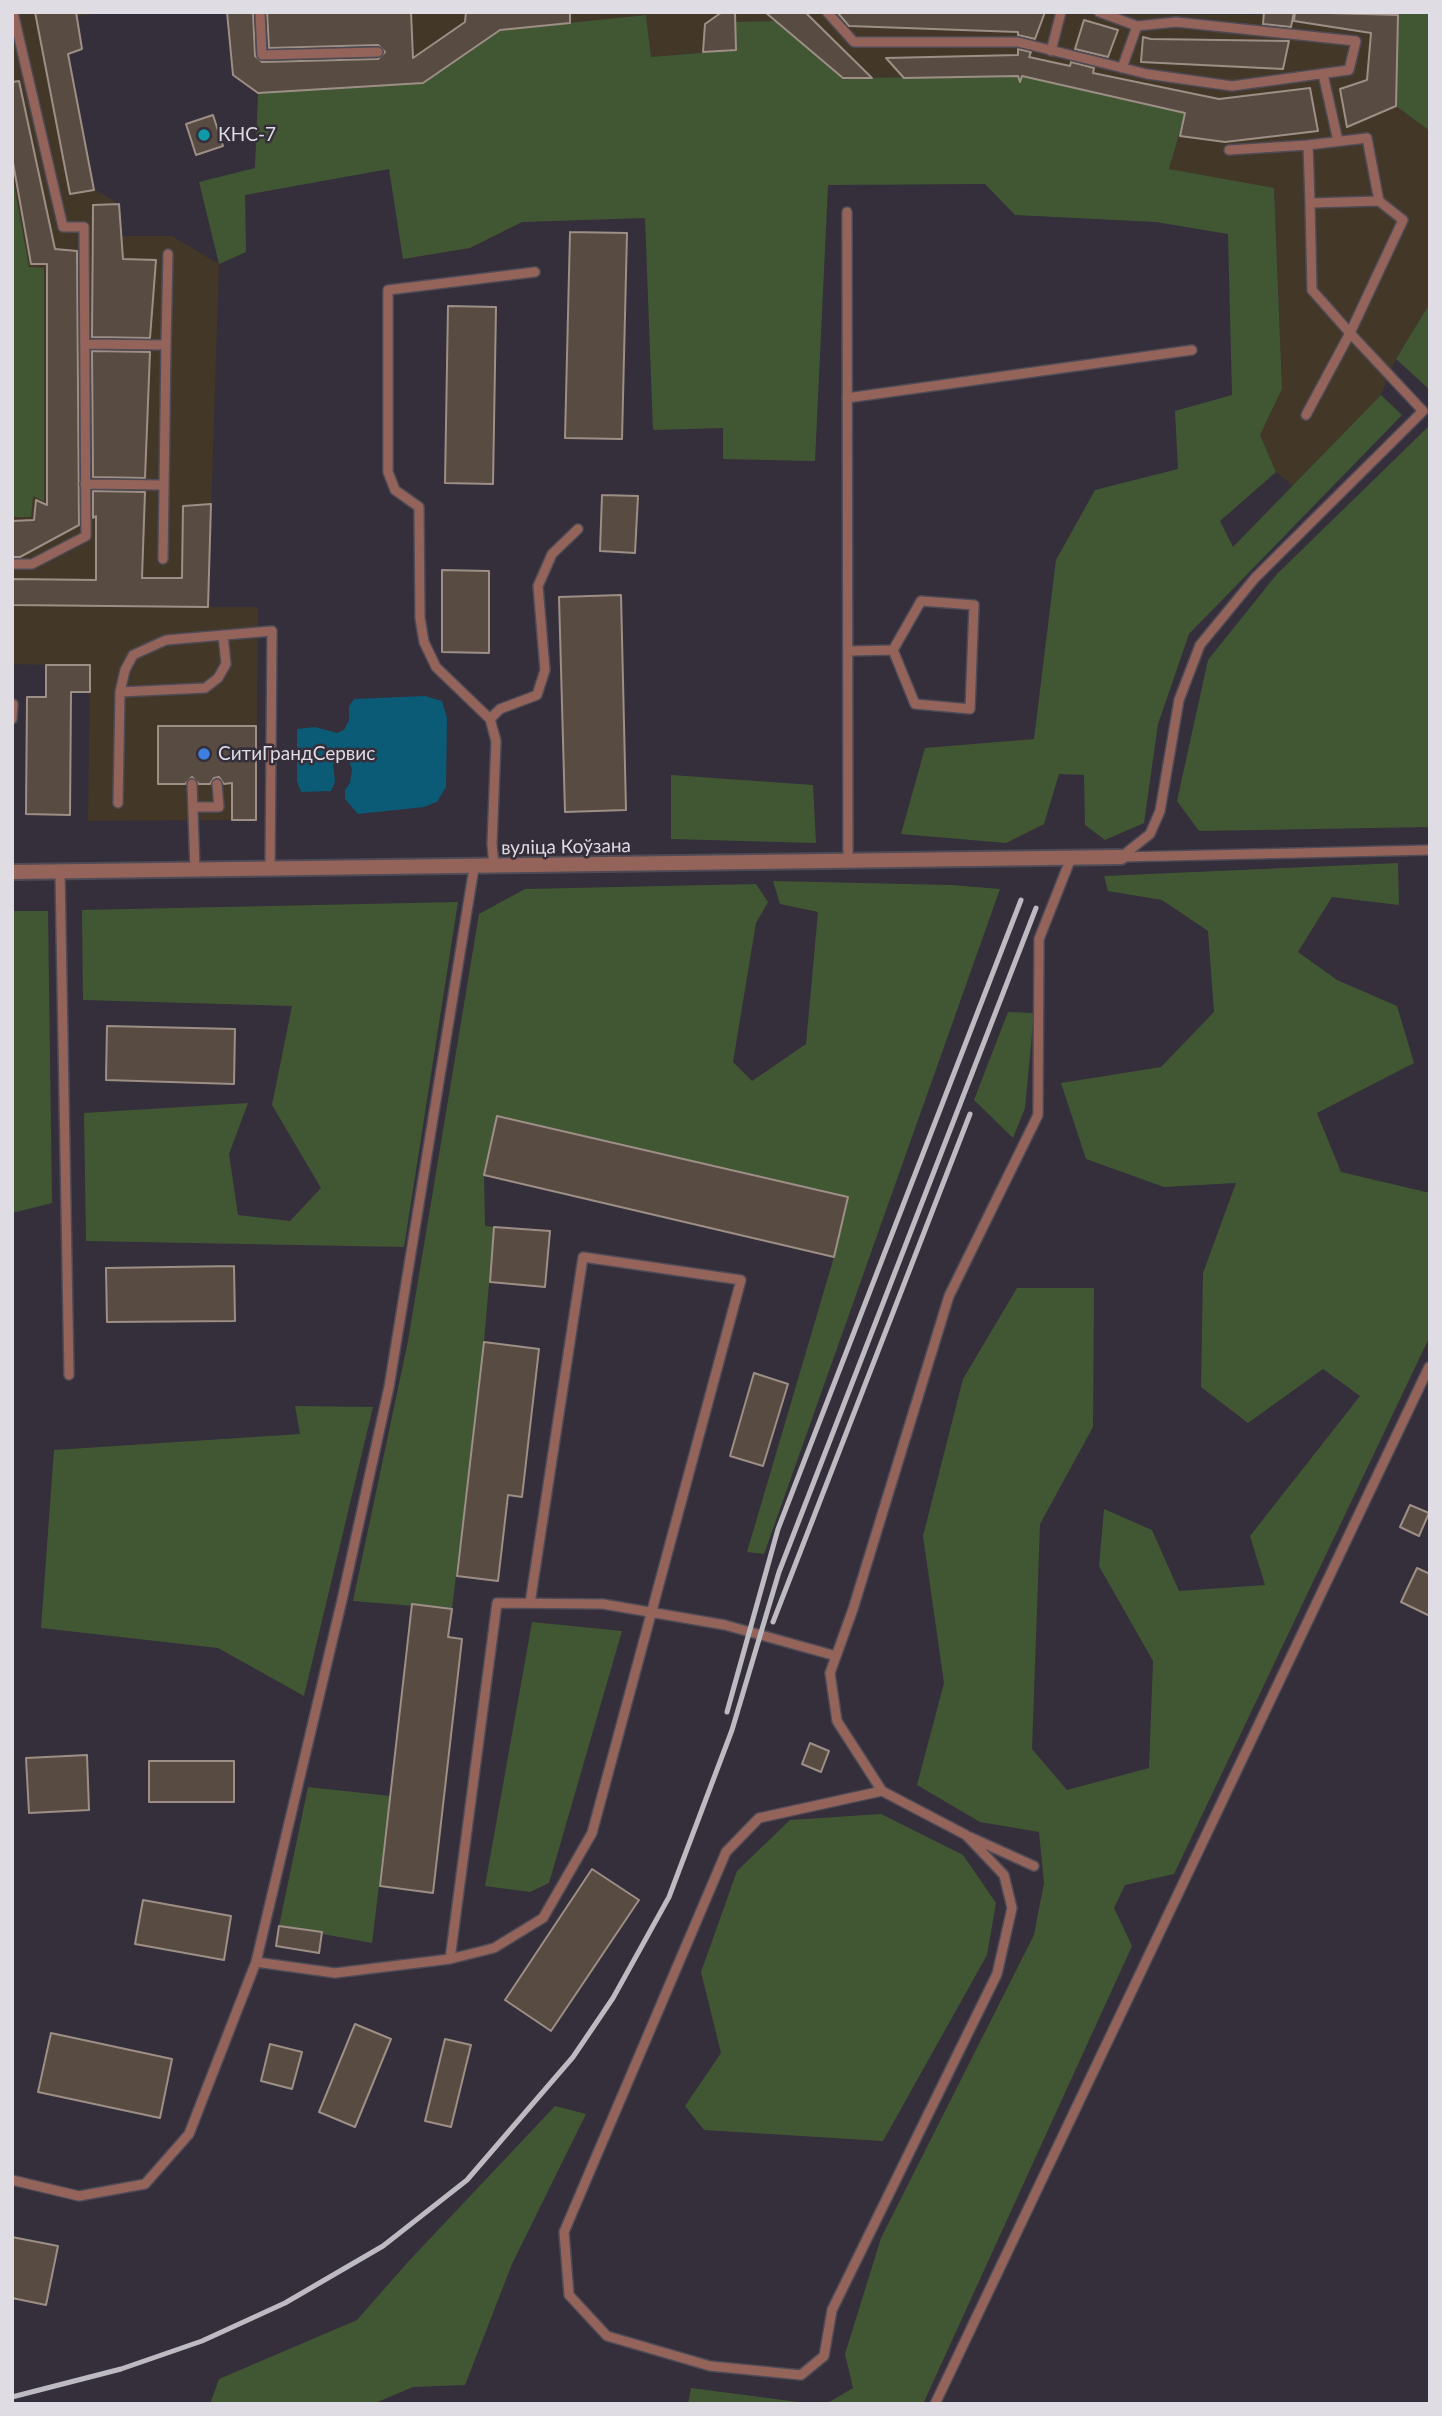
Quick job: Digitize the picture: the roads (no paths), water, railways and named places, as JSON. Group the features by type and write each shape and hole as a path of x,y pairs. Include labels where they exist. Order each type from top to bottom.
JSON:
{"street":[{"name":"вуліца Коўзана","path":"12,872 474,868 1121,857"}],"lane":[{"path":"12,564 32,565 86,536 84,227 64,227 13,12"},
{"path":"260,12 262,55 378,52"},
{"path":"827,12 854,42 1018,42 1122,68 1232,86 1349,70 1356,41 1176,22 1137,26 1099,12"},
{"path":"1051,51 1061,12"},
{"path":"1122,68 1137,26"},
{"path":"1323,74 1338,141"},
{"path":"1229,150 1367,138 1379,201"},
{"path":"1121,857 1150,834 1160,811 1179,700 1200,645 1255,578 1423,411 1312,290 1308,145"},
{"path":"1306,415 1350,333 1404,220 1379,201 1310,203"},
{"path":"847,212 848,860"},
{"path":"163,559 168,254"},
{"path":"495,867 492,844 496,741 490,719 436,667 424,642 420,618 419,507 395,490 388,472 388,290 535,272"},
{"path":"85,344 166,345"},
{"path":"847,398 1192,350"},
{"path":"85,484 164,485"},
{"path":"490,719 500,709 537,695 545,670 538,586 552,554 578,529"},
{"path":"921,601 974,604 970,709 915,704 893,650 921,601"},
{"path":"118,803 120,692 132,655 166,640 272,631 270,869"},
{"path":"120,692 205,688 218,678 226,664 223,635"},
{"path":"848,651 893,650"},
{"path":"12,704 12,719"},
{"path":"192,784 195,870"},
{"path":"193,807 219,807 217,784"},
{"path":"1121,857 1430,850"},
{"path":"1034,1866 966,1835 882,1791 838,1721 830,1673 949,1296 1038,1115 1039,939 1071,858"},
{"path":"12,2180 79,2196 145,2184 189,2134 256,1962 342,1600 388,1387 474,868"},
{"path":"60,872 69,1375"},
{"path":"256,1962 335,1973 450,1959 494,1948 543,1918 592,1833 741,1280 583,1257 530,1603"},
{"path":"935,2404 1429,1366"},
{"path":"450,1959 497,1603 603,1604 725,1625 836,1656"},
{"path":"882,1791 759,1818 726,1852 564,2232 569,2294 607,2336 710,2366 801,2375 824,2356 832,2311 997,1974 1012,1908 1004,1875 966,1835"}],"water":[{"path":"425,696 442,701 447,718 446,787 437,802 424,807 358,814 345,799 352,769 349,761 340,759 333,764 335,782 331,791 301,792 297,781 297,729 315,727 337,733 344,730 349,720 349,706 354,699"}],"railway":[{"path":"727,1712 778,1529 1021,900"},
{"path":"12,2397 121,2369 202,2341 285,2303 383,2246 467,2180 573,2057 613,1998 669,1897 732,1730 779,1572 1036,908"},
{"path":"773,1622 970,1114"}],"place":[{"name":"КНС-7","path":"204,135"},
{"name":"СитиГрандСервис","path":"204,754"}]}
